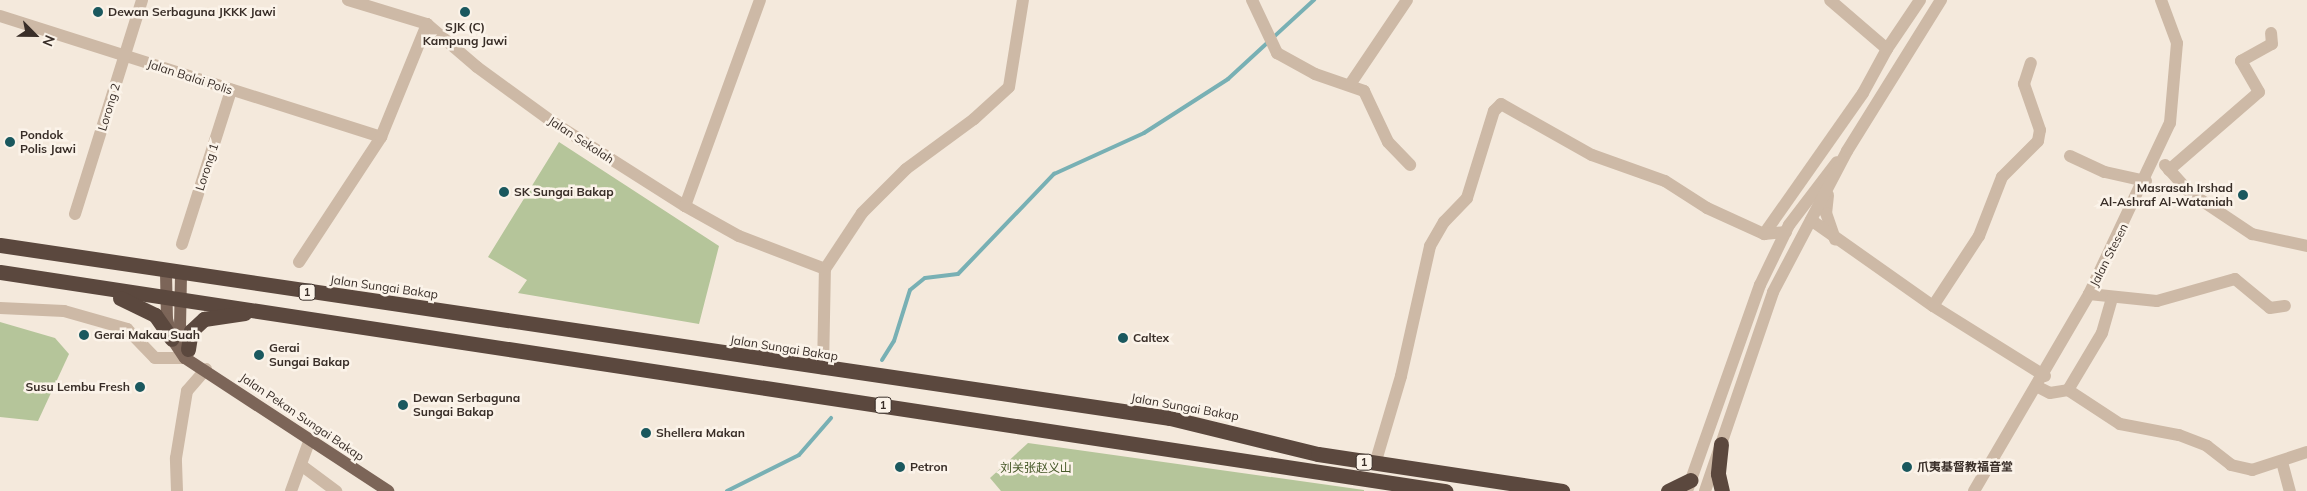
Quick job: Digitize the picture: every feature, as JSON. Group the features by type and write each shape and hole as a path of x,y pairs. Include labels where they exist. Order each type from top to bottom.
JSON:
{"highway":[{"name":"Jalan Sungai Bakap","path":"0,244 173,274 511,320 823,369 1170,418 1375,464 1562,491"},
{"name":"1","path":"0,272 101,290 266,310 1445,491"},
{"path":"101,290 147,309 172,339"},
{"path":"186,353 191,332 204,319 266,310"},
{"path":"1722,444 1718,474 1722,491"},
{"path":"1668,491 1689,485"}],"main road":[{"name":"Jalan Pekan Sungai Bakap","path":"173,274 164,298 172,339 203,367 388,491"},
{"name":"Jalan Pekan Sungai Bakap","path":"173,274 180,300 180,326 186,353"}],"street":[{"name":"Lorong 2","path":"75,214 142,0"},
{"name":"Jalan Sekolah","path":"348,0 427,24 477,68 551,121 685,206 738,236 825,269"},
{"path":"685,206 760,0"},
{"path":"823,369 825,269 862,212 906,169 974,119 1009,87 1024,0"},
{"path":"1252,0 1263,30 1278,53 1315,74 1350,84 1373,103 1388,142 1410,165"},
{"path":"1350,84 1407,0"},
{"path":"1830,0 1887,49"},
{"path":"1764,234 1863,93 1887,49 1920,0"},
{"path":"1689,485 1760,285 1788,228 1847,151 1941,0"},
{"name":"Jalan Stesen","path":"1974,491 2045,376 2156,161 2170,123 2178,79 2177,42 2161,0"},
{"name":"Jalan Balai Polis","path":"0,16 381,137"},
{"path":"299,262 381,137 427,24"},
{"path":"2169,170 2259,92 2241,61 2272,44 2271,33"},
{"path":"1933,306 1979,236 2002,177 2038,141 2040,130 2024,84 2031,63"},
{"name":"Lorong 1","path":"182,244 231,90"},
{"path":"1375,464 1401,376 1430,246 1444,222 1467,198 1494,111 1501,104 1583,151 1665,181 1707,208 1764,234 1776,252"},
{"path":"1705,491 1773,292 1828,191 1847,151"},
{"path":"2070,156 2105,172 2146,181"},
{"path":"2156,161 2169,170 2189,192 2252,234 2307,246"},
{"path":"1828,191 1826,212 1835,238"},
{"path":"1764,234 1811,220"},
{"path":"1811,220 1933,306 2045,376"},
{"path":"1798,243 1814,235 1835,238"},
{"path":"2089,294 2112,299 2157,301 2236,279 2270,308 2285,306"},
{"path":"2068,390 2102,333 2112,299"},
{"path":"0,309 64,311 128,329 155,358 186,353"},
{"path":"178,491 176,458 187,391 203,367"},
{"path":"2038,387 2050,393 2068,390 2120,424 2179,435 2207,446 2231,465 2252,470 2282,462 2307,452"},
{"path":"291,491 310,439"},
{"path":"2282,462 2290,491"},
{"path":"301,465 336,491"}],"green space":[{"path":"559,142 719,246 699,324 518,293 527,280 488,257"},
{"path":"0,322 55,338 69,354 38,421 0,417"},
{"name":"刘关张赵义山","path":"1028,443 1364,491 1001,491 990,478"}],"waterway":[{"path":"882,360 894,341 910,290 925,278 958,274 1054,174 1144,133 1228,79 1314,0"},
{"path":"727,491 799,455 831,418"}],"place":[{"name":"Dewan Serbaguna JKKK Jawi","path":"98,12"},
{"name":"SJK (C) Kampung Jawi","path":"465,12"},
{"name":"Pondok Polis Jawi","path":"10,142"},
{"name":"SK Sungai Bakap","path":"504,192"},
{"name":"Masrasah Irshad Al-Ashraf Al-Wataniah","path":"2243,195"},
{"name":"Gerai Makau Suah","path":"84,335"},
{"name":"Caltex","path":"1123,338"},
{"name":"Gerai Sungai Bakap","path":"259,355"},
{"name":"Susu Lembu Fresh","path":"140,387"},
{"name":"Dewan Serbaguna Sungai Bakap","path":"403,405"},
{"name":"Shellera Makan","path":"646,433"},
{"name":"Petron","path":"900,467"},
{"name":"爪夷基督教福音堂","path":"1907,467"}]}
